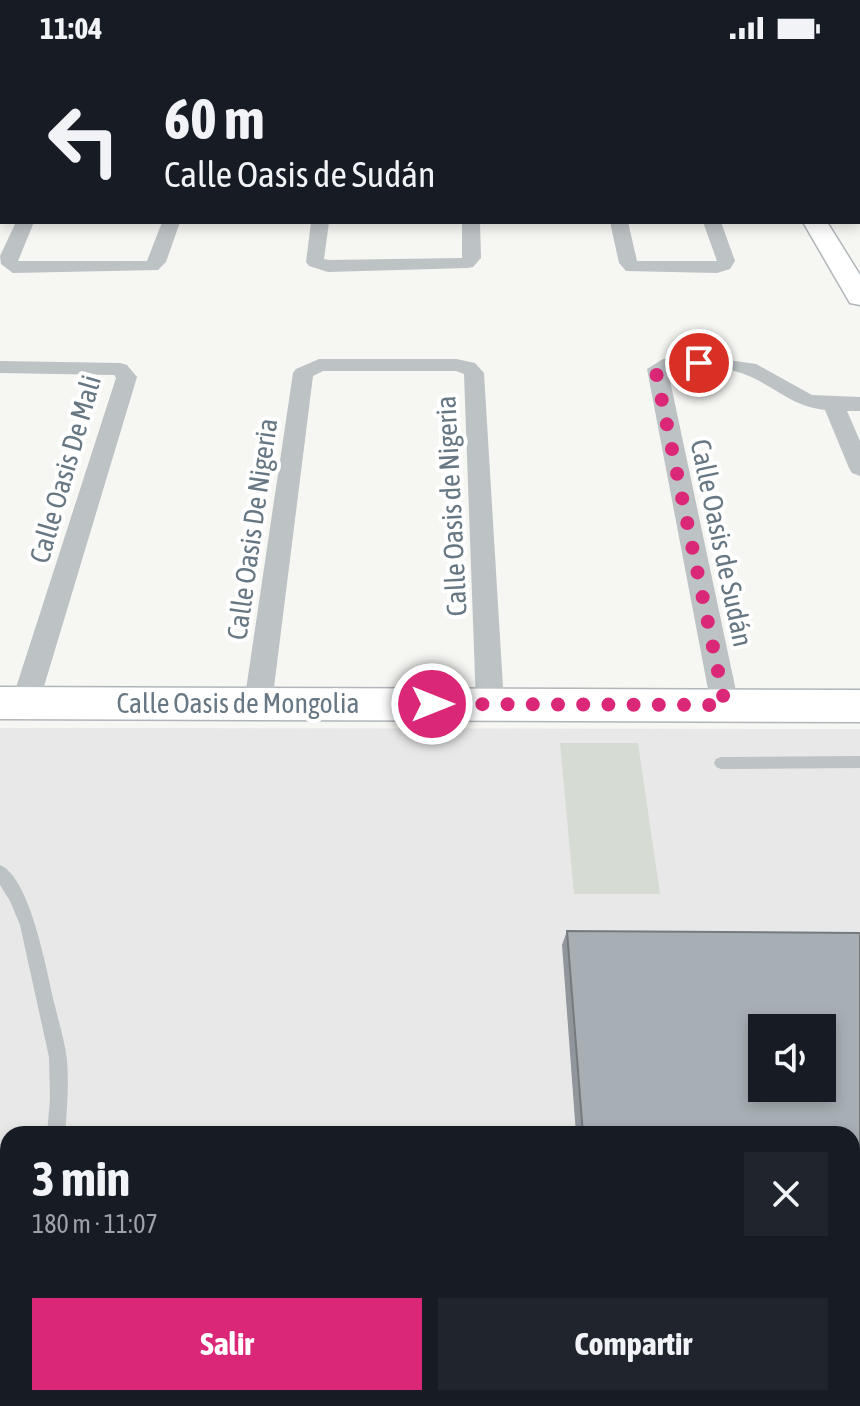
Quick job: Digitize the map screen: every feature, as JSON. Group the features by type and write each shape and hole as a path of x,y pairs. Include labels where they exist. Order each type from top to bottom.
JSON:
{"street":[{"path":"24,224 7,260 13,267 151,266 158,260 170,224"},
{"path":"320,224 315,262 328,266 467,263 472,261 471,224"},
{"path":"619,224 628,263 633,267 717,267 726,261 713,224"},
{"path":"816,224 860,297"},
{"name":"Calle Oasis de Sudán","path":"725,705 657,369 670,362 737,365 754,370 801,398 834,405 860,404"},
{"name":"Calle Oasis de Nigeria","path":"312,367 456,365 472,370 490,704"},
{"name":"Calle Oasis De Mali","path":"0,367 120,369 127,377 13,703"},
{"name":"Calle Oasis De Nigeria","path":"258,703 303,373 312,367"},
{"path":"834,405 860,468"},
{"name":"Calle Oasis de Mongolia","path":"13,703 860,706"}],"lane":[{"path":"721,763 860,762"},
{"path":"0,872 16,896 28,925 58,1057 57,1126"}],"shaded area":[{"path":"0,728 860,729 860,1126 0,1126"},
{"path":"560,743 638,743 660,894 574,894"}],"building":[{"path":"567,931 860,933 860,1126 582,1126"}],"route":[{"path":"432,704 725,705 656,372 659,366 670,362 699,363"}]}
